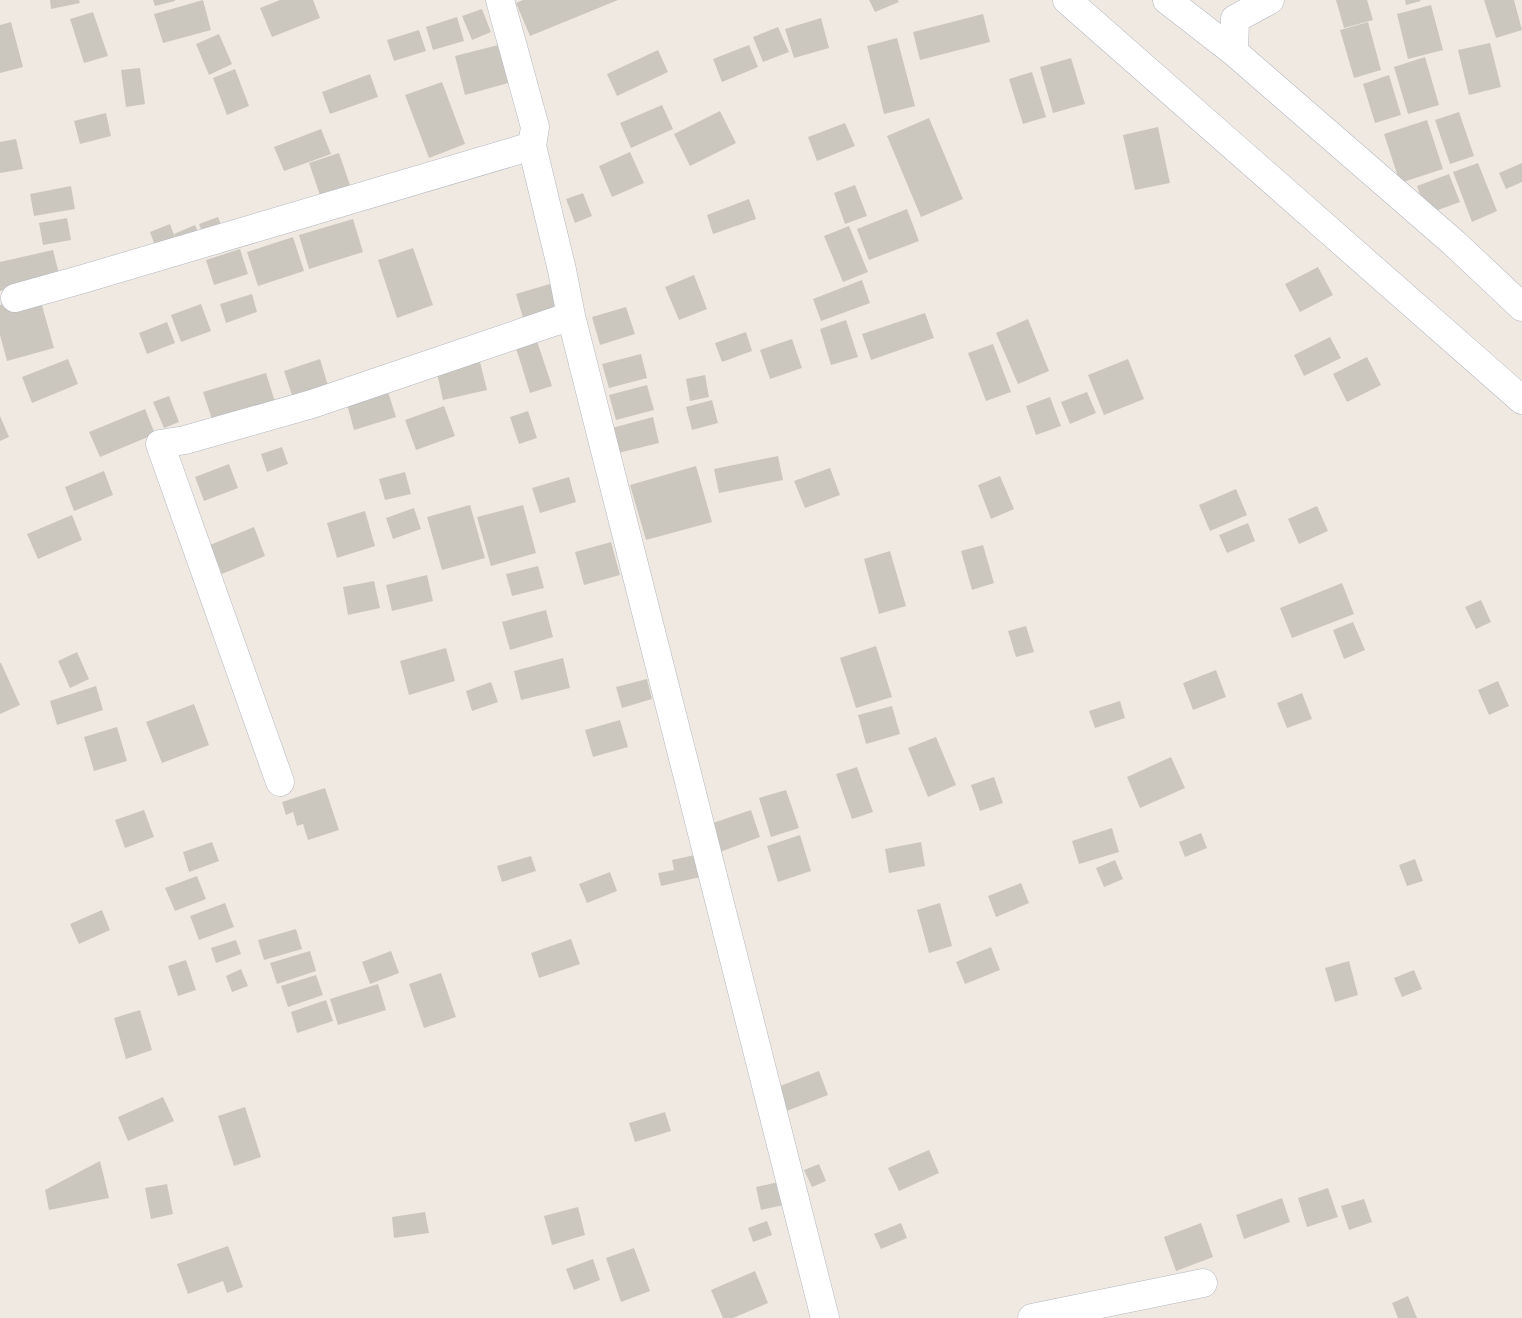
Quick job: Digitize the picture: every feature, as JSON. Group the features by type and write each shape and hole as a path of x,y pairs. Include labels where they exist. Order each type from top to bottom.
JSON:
{"street":[{"path":"500,0 535,127 532,146 562,270 571,316 825,1318"},
{"path":"1067,0 1522,400"},
{"path":"1168,0 1234,52 1454,243 1522,307"},
{"path":"1234,52 1235,19 1270,0"},
{"path":"15,298 532,146"},
{"path":"280,782 160,444 185,440 312,404 571,316"},
{"path":"1032,1318 1203,1283"}],"building":[{"path":"50,0 79,0 80,3 51,9"},
{"path":"153,0 175,0 175,1 155,6"},
{"path":"203,0 211,30 163,43 154,14"},
{"path":"280,0 313,0 320,18 272,37 260,8"},
{"path":"523,0 618,0 530,36 516,3"},
{"path":"869,0 898,0 899,2 875,12"},
{"path":"1336,0 1367,0 1373,20 1344,28"},
{"path":"1405,0 1420,0 1421,1 1406,5"},
{"path":"1484,0 1514,0 1522,30 1496,38"},
{"path":"1431,5 1443,50 1408,59 1397,14"},
{"path":"482,9 491,32 472,40 462,16"},
{"path":"93,12 108,56 84,63 70,19"},
{"path":"983,14 990,42 920,60 913,32"},
{"path":"457,17 464,41 433,50 426,27"},
{"path":"821,18 829,48 794,58 785,29"},
{"path":"11,22 23,67 0,73 0,25"},
{"path":"1368,22 1381,70 1354,78 1340,30"},
{"path":"778,27 789,52 763,62 753,37"},
{"path":"419,30 426,51 394,61 387,40"},
{"path":"219,34 232,64 209,75 196,44"},
{"path":"897,38 915,106 884,114 867,46"},
{"path":"506,43 515,81 465,95 455,56"},
{"path":"1490,43 1501,87 1469,95 1458,50"},
{"path":"749,45 758,67 722,82 713,59"},
{"path":"658,50 668,72 617,96 607,74"},
{"path":"1425,57 1439,105 1408,114 1394,67"},
{"path":"1071,58 1085,104 1053,113 1040,67"},
{"path":"140,68 145,104 126,107 121,70"},
{"path":"235,69 249,106 227,115 213,78"},
{"path":"1032,72 1046,117 1023,124 1009,79"},
{"path":"370,74 378,97 330,114 322,92"},
{"path":"1389,75 1401,115 1375,123 1363,84"},
{"path":"442,82 465,144 429,158 405,95"},
{"path":"662,105 673,129 631,148 620,123"},
{"path":"720,111 736,143 690,166 674,134"},
{"path":"1459,112 1474,156 1450,164 1435,120"},
{"path":"106,113 111,136 80,144 74,121"},
{"path":"929,118 963,199 921,217 887,136"},
{"path":"1427,120 1443,169 1400,183 1384,134"},
{"path":"845,123 855,146 817,161 808,137"},
{"path":"1158,127 1170,183 1135,190 1123,135"},
{"path":"321,129 331,154 284,171 274,147"},
{"path":"16,139 23,169 0,173 0,142"},
{"path":"630,152 644,183 612,197 599,166"},
{"path":"339,153 354,197 324,207 309,163"},
{"path":"1478,163 1497,211 1472,222 1453,172"},
{"path":"1522,163 1522,182 1506,189 1499,173"},
{"path":"1449,174 1460,202 1427,214 1417,186"},
{"path":"855,185 867,216 845,224 834,193"},
{"path":"71,186 75,209 34,216 30,194"},
{"path":"583,193 592,216 575,223 566,199"},
{"path":"749,199 756,219 713,234 707,215"},
{"path":"907,209 919,241 869,260 857,229"},
{"path":"218,217 224,233 205,240 199,224"},
{"path":"67,218 71,240 43,245 39,223"},
{"path":"353,219 363,252 309,269 299,235"},
{"path":"170,224 178,246 158,254 150,232"},
{"path":"195,225 201,239 180,247 174,234"},
{"path":"849,226 868,272 843,282 824,236"},
{"path":"293,237 304,271 258,286 247,252"},
{"path":"413,248 433,305 397,318 378,260"},
{"path":"240,249 248,274 214,285 206,260"},
{"path":"53,250 60,278 0,291 0,262"},
{"path":"1318,267 1333,295 1300,312 1285,284"},
{"path":"694,275 707,309 679,320 665,287"},
{"path":"862,280 870,303 821,321 813,299"},
{"path":"553,283 561,310 524,321 516,294"},
{"path":"252,294 257,312 226,323 220,304"},
{"path":"39,295 54,348 7,361 0,335 0,305"},
{"path":"201,304 211,331 181,342 171,315"},
{"path":"626,307 635,334 600,345 592,317"},
{"path":"925,313 934,338 871,360 862,334"},
{"path":"1028,319 1049,371 1018,384 996,333"},
{"path":"846,320 858,357 831,365 820,329"},
{"path":"167,322 175,343 147,354 139,333"},
{"path":"746,332 752,351 722,362 715,343"},
{"path":"1330,337 1341,358 1304,376 1294,355"},
{"path":"792,339 802,368 770,379 760,350"},
{"path":"537,341 552,386 530,393 516,348"},
{"path":"993,344 1011,392 986,401 968,353"},
{"path":"478,354 487,390 443,400 435,364"},
{"path":"641,354 647,378 609,388 602,364"},
{"path":"1367,357 1381,385 1347,402 1333,374"},
{"path":"68,359 78,384 32,403 22,377"},
{"path":"320,359 329,389 294,401 284,371"},
{"path":"1128,359 1144,399 1104,415 1088,375"},
{"path":"266,373 275,402 213,422 203,392"},
{"path":"705,375 709,397 690,401 686,379"},
{"path":"647,385 654,410 616,420 609,395"},
{"path":"388,392 396,417 354,430 347,404"},
{"path":"1087,392 1096,413 1070,424 1061,402"},
{"path":"169,396 179,422 164,428 153,402"},
{"path":"1050,397 1061,426 1036,435 1026,406"},
{"path":"712,400 718,423 692,430 686,407"},
{"path":"444,406 455,436 416,450 405,420"},
{"path":"145,409 155,434 100,457 89,432"},
{"path":"528,411 537,438 519,444 510,417"},
{"path":"0,416 9,437 0,441"},
{"path":"653,417 659,443 618,453 612,428"},
{"path":"282,447 288,464 267,472 261,454"},
{"path":"778,456 783,480 719,493 714,469"},
{"path":"229,464 238,488 204,501 195,477"},
{"path":"696,466 712,522 646,540 630,485"},
{"path":"830,468 840,495 805,508 794,481"},
{"path":"104,471 113,495 74,511 65,487"},
{"path":"405,472 411,494 385,500 379,479"},
{"path":"1000,476 1014,509 991,519 978,485"},
{"path":"569,477 576,502 540,513 532,488"},
{"path":"1236,489 1247,515 1210,531 1199,505"},
{"path":"470,505 485,558 442,570 427,517"},
{"path":"523,505 536,553 491,566 477,517"},
{"path":"1317,506 1328,531 1299,544 1288,519"},
{"path":"414,508 421,529 393,539 386,518"},
{"path":"365,511 375,546 337,558 327,523"},
{"path":"72,515 82,540 38,559 27,534"},
{"path":"1248,523 1255,541 1227,553 1219,535"},
{"path":"254,527 265,556 222,574 210,545"},
{"path":"611,542 620,575 584,585 575,552"},
{"path":"983,545 994,583 972,590 961,551"},
{"path":"890,551 906,606 879,614 864,559"},
{"path":"538,566 544,588 512,596 506,574"},
{"path":"427,575 433,601 392,611 386,585"},
{"path":"374,581 380,608 348,615 343,587"},
{"path":"1342,583 1354,614 1292,638 1280,608"},
{"path":"1481,600 1491,622 1476,629 1465,607"},
{"path":"546,610 553,637 510,650 502,622"},
{"path":"1353,622 1365,650 1344,659 1333,630"},
{"path":"1026,626 1034,652 1016,657 1008,631"},
{"path":"876,646 892,697 856,708 840,658"},
{"path":"446,648 455,681 409,695 400,661"},
{"path":"77,652 89,679 70,688 58,661"},
{"path":"563,658 570,688 521,700 514,671"},
{"path":"0,663 20,705 0,714"},
{"path":"1216,670 1226,697 1193,710 1183,683"},
{"path":"647,679 652,699 622,708 616,687"},
{"path":"1498,681 1509,706 1489,715 1478,690"},
{"path":"491,682 498,702 472,711 466,691"},
{"path":"96,686 103,710 57,725 50,701"},
{"path":"1302,693 1312,719 1287,728 1277,703"},
{"path":"1120,701 1125,718 1095,728 1089,711"},
{"path":"194,704 209,745 162,763 146,722"},
{"path":"892,706 900,734 866,744 858,715"},
{"path":"620,720 628,747 593,757 585,730"},
{"path":"117,727 127,761 94,771 84,737"},
{"path":"936,737 956,785 928,797 908,748"},
{"path":"1171,757 1185,788 1140,808 1127,777"},
{"path":"857,767 873,812 852,819 836,774"},
{"path":"994,777 1003,803 980,811 971,785"},
{"path":"325,788 339,830 308,840 303,824 297,826 293,812 286,815 282,802"},
{"path":"786,790 799,828 771,837 759,798"},
{"path":"144,810 154,837 125,848 115,820"},
{"path":"751,810 760,837 720,852 710,824"},
{"path":"1112,828 1119,852 1079,864 1072,841"},
{"path":"1201,833 1207,848 1185,857 1179,842"},
{"path":"800,835 811,871 778,882 767,846"},
{"path":"212,842 219,861 189,872 183,852"},
{"path":"921,842 925,866 889,873 885,849"},
{"path":"704,853 709,875 661,886 658,873 674,870 672,860"},
{"path":"531,856 536,871 502,882 497,866"},
{"path":"1415,859 1423,881 1407,886 1399,865"},
{"path":"1115,860 1123,879 1104,887 1096,868"},
{"path":"610,872 617,891 587,903 579,884"},
{"path":"197,876 206,899 175,911 165,888"},
{"path":"1021,883 1029,903 996,917 988,896"},
{"path":"225,903 234,927 199,940 190,916"},
{"path":"940,903 952,946 929,953 917,910"},
{"path":"102,910 110,930 79,944 70,924"},
{"path":"296,929 302,949 264,960 258,940"},
{"path":"571,939 580,964 539,978 531,953"},
{"path":"236,940 241,954 216,963 211,948"},
{"path":"991,947 1000,970 965,984 956,962"},
{"path":"310,951 316,971 277,984 270,963"},
{"path":"391,951 399,973 370,984 362,962"},
{"path":"186,960 196,990 178,996 168,966"},
{"path":"1349,961 1358,995 1335,1002 1325,968"},
{"path":"241,969 248,986 232,992 226,976"},
{"path":"1414,970 1422,989 1402,997 1394,978"},
{"path":"441,973 456,1017 424,1028 409,984"},
{"path":"316,975 323,995 288,1007 281,986"},
{"path":"378,984 386,1010 338,1025 330,999"},
{"path":"326,1000 333,1021 297,1033 291,1012"},
{"path":"140,1010 152,1050 126,1059 114,1018"},
{"path":"819,1071 828,1095 784,1112 775,1088"},
{"path":"163,1097 174,1121 128,1141 118,1117"},
{"path":"245,1107 261,1157 234,1166 218,1116"},
{"path":"665,1112 671,1131 635,1142 629,1123"},
{"path":"929,1150 939,1173 899,1191 888,1168"},
{"path":"100,1161 109,1198 49,1210 45,1190"},
{"path":"819,1164 826,1181 812,1187 804,1170"},
{"path":"788,1180 793,1203 761,1210 756,1187"},
{"path":"167,1184 173,1214 151,1219 145,1188"},
{"path":"1328,1188 1338,1217 1307,1227 1298,1198"},
{"path":"1282,1198 1290,1222 1244,1239 1236,1215"},
{"path":"1364,1199 1372,1222 1349,1230 1341,1206"},
{"path":"578,1207 585,1235 552,1245 544,1216"},
{"path":"425,1212 429,1233 394,1238 392,1217"},
{"path":"767,1221 772,1235 753,1242 748,1228"},
{"path":"901,1223 907,1238 881,1249 874,1234"},
{"path":"1201,1223 1213,1257 1176,1271 1164,1237"},
{"path":"228,1246 243,1287 227,1293 223,1281 188,1294 177,1264"},
{"path":"634,1248 650,1291 621,1302 606,1258"},
{"path":"593,1259 600,1280 574,1290 566,1269"},
{"path":"755,1271 768,1303 733,1318 723,1318 711,1290"},
{"path":"1408,1296 1417,1318 1398,1318 1392,1303"}]}
